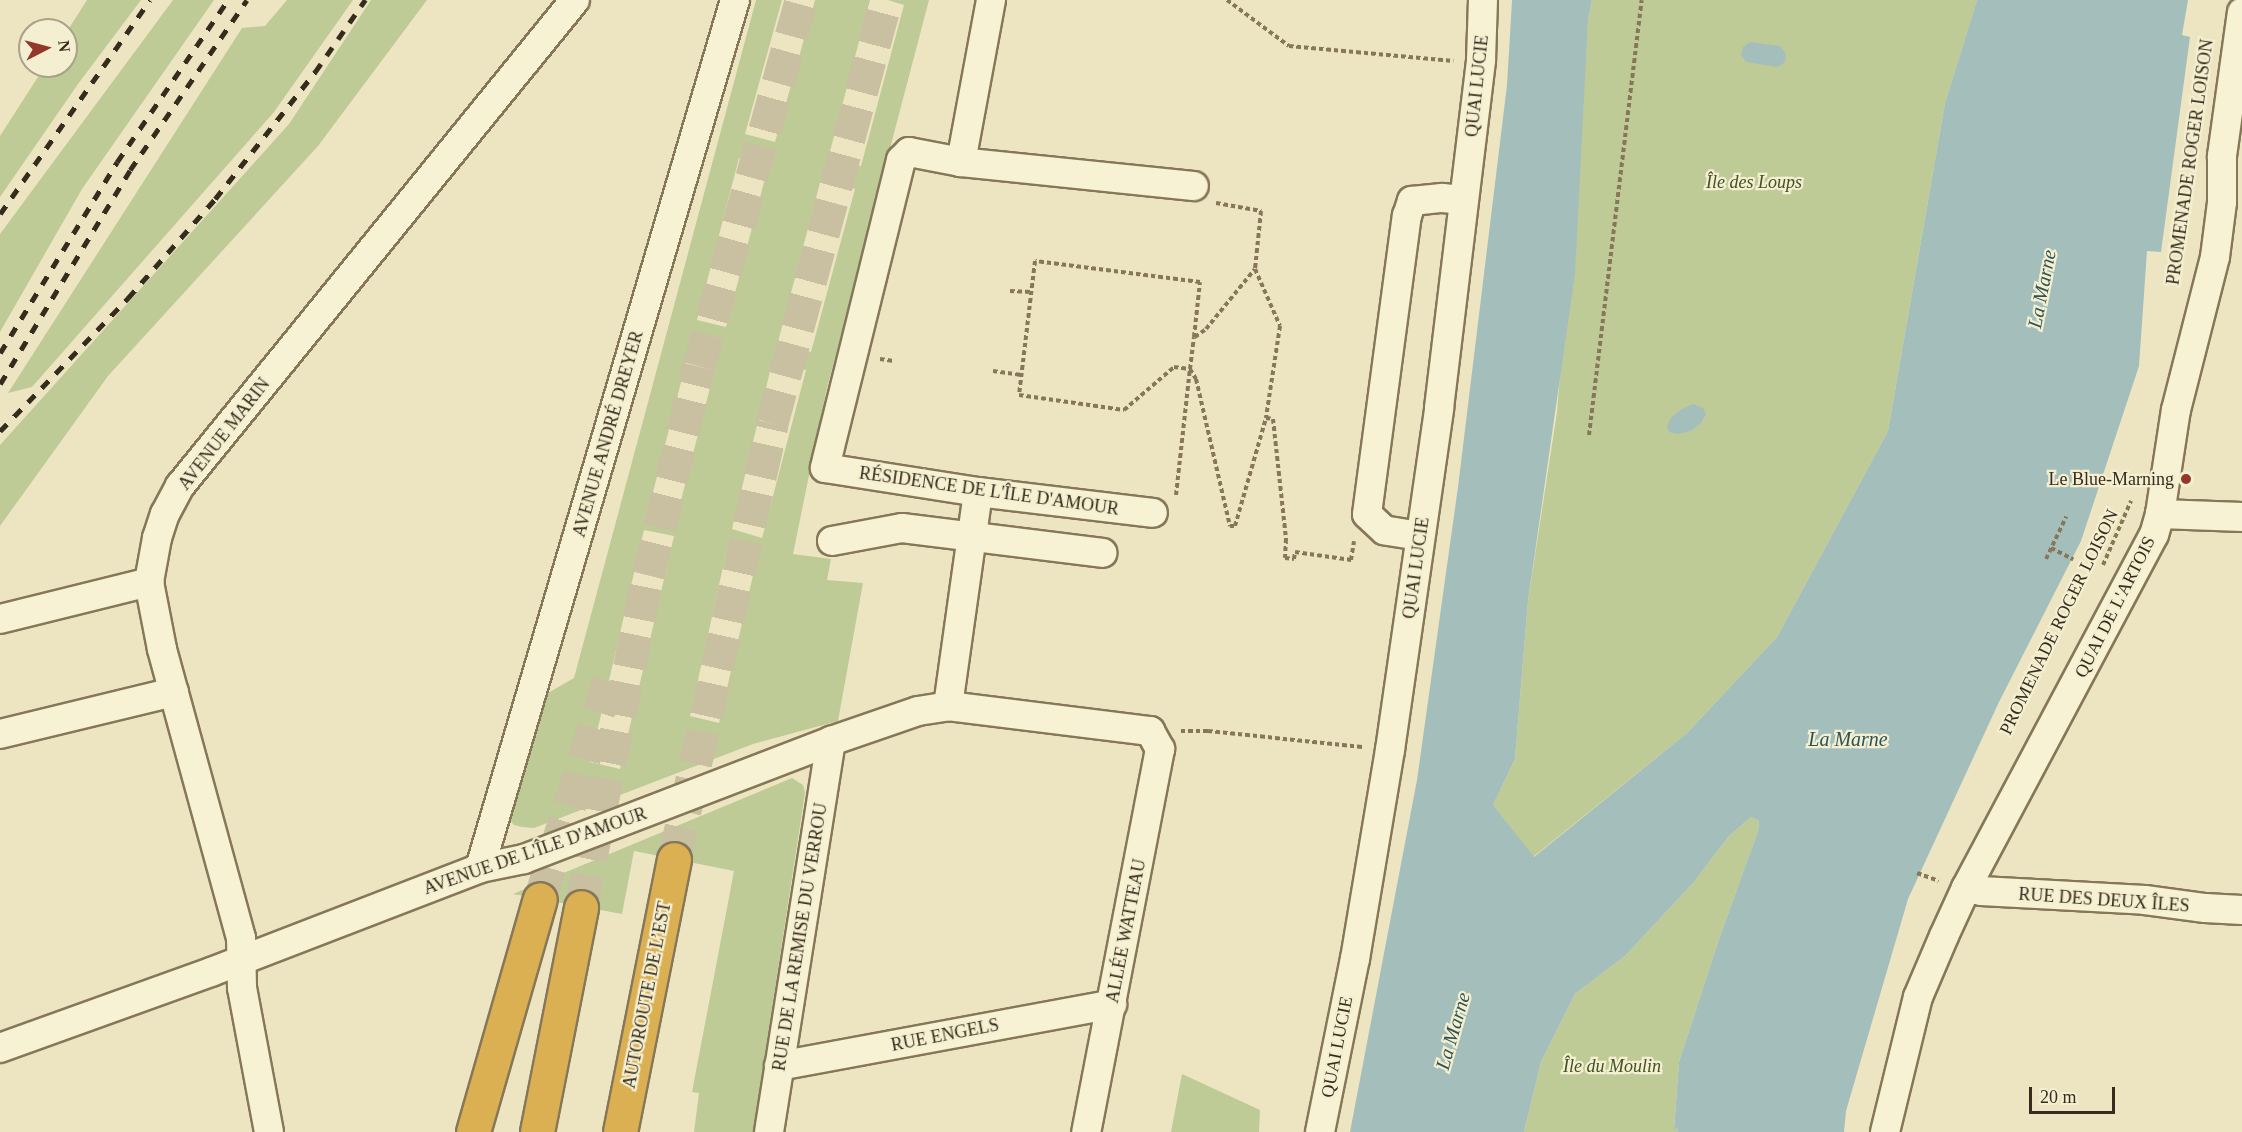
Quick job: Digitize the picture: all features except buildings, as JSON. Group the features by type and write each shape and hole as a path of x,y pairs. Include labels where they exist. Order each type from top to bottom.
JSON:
{"highway":[{"name":"AUTOROUTE DE L’EST","path":"620,1132 674,859"},
{"path":"473,1132 540,899"},
{"path":"537,1132 581,907"},
{"path":"627,1093 642,1132"}],"street":[{"name":"AVENUE MARIN","path":"268,1132 242,988 241,938 162,649 149,582 157,538 165,514 180,486 575,0"},
{"name":"AVENUE ANDRÉ DREYER","path":"480,868 735,0"},
{"path":"991,0 961,162 1194,186"},
{"name":"QUAI LUCIE","path":"1320,1132 1355,959 1390,750 1464,200 1481,60 1483,0"},
{"name":"QUAI DE L'ARTOIS","path":"1885,1132 1918,997 1966,888 2146,553 2160,514 2176,410 2216,256 2222,202 2222,156 2242,12"},
{"name":"RÉSIDENCE DE L'ÎLE D'AMOUR","path":"961,162 909,152 901,160 825,468 978,492 1153,513"},
{"path":"1420,536 1384,530 1367,514 1407,216 1412,201 1442,198 1464,200"},
{"path":"948,706 978,492"},
{"path":"2160,514 2242,517"},
{"path":"832,541 902,528 1102,553"},
{"path":"0,619 149,582"},
{"path":"0,734 174,692"},
{"name":"AVENUE DE L'ÎLE D'AMOUR","path":"0,1048 240,960 480,868 524,859 831,741 918,711 948,706 1161,731"},
{"name":"ALLÉE WATTEAU","path":"1086,1132 1160,750 1161,731"},
{"name":"RUE DE LA REMISE DU VERROU","path":"769,1132 831,741"},
{"name":"RUE DES DEUX ÎLES","path":"1966,888 1981,891 2145,900 2205,908 2242,910"},
{"name":"RUE ENGELS","path":"779,1066 1112,1004"}],"path":[{"path":"1227,0 1289,46 1463,62"},
{"path":"1589,435 1642,0"},
{"path":"1191,369 1196,379 1230,526 1235,526 1266,418 1280,326 1255,269 1261,211 1192,199 1194,186"},
{"path":"1153,513 1155,499 1175,501 1191,369 1200,282 1035,261 1019,395 1124,410 1174,367 1191,369"},
{"path":"1194,337 1206,329 1255,269"},
{"path":"1010,291 1031,292"},
{"path":"993,371 1022,375"},
{"path":"1266,418 1273,419 1286,539 1285,558 1294,559 1295,552 1351,560 1355,530 1367,514"},
{"name":"PROMENADE ROGER LOISON","path":"2098,576 2135,491"},
{"path":"2046,559 2066,518"},
{"path":"2051,548 2073,559"},
{"path":"1161,731 1208,731 1390,750"},
{"path":"1917,873 1932,878"}],"green space":[{"path":"87,0 141,0 78,84 0,197 0,136 37,78 78,78 78,18 76,18"},
{"path":"173,0 214,0 82,189 0,332 0,234"},
{"path":"287,0 353,0 274,112 32,387 8,393 242,28 265,26"},
{"path":"371,0 427,0 318,146 108,376 0,526 0,445 289,124"},
{"path":"756,0 782,0 745,134 775,142 815,0 870,0 828,159 861,166 904,5 888,0 929,0 826,392 793,554 831,559 827,580 863,583 838,721 753,744 534,828 514,825 509,819 548,693 574,678","holes":["739,158 768,167 726,327 697,320","821,179 855,189 811,352 778,342","691,343 720,349 678,512 650,504","772,363 806,370 762,538 732,529","644,530 674,536 620,769 590,762","727,549 757,558 719,723 690,716"]},
{"name":"Île des Loups","path":"1592,0 1977,0 1945,103 1888,431 1777,637 1687,733 1533,857 1493,805 1515,759 1528,601 1557,412 1588,21"},
{"path":"792,778 803,785 805,793 753,1132 694,1132 699,1093 692,1092 734,871 634,851 622,914 513,894"},
{"name":"Île du Moulin","path":"1751,817 1759,821 1758,831 1719,939 1679,1062 1674,1128 1678,1128 1677,1132 1524,1132 1541,1062 1575,994 1625,956 1693,883 1729,836"},
{"path":"1182,1074 1260,1110 1259,1132 1171,1132"}],"water":[{"name":"La Marne","path":"1512,0 1592,0 1588,21 1575,274 1528,601 1515,759 1493,805 1534,857 1687,733 1777,637 1888,431 1945,103 1977,0 2188,0 2182,35 2190,37 2161,252 2147,251 2139,366 2081,541 1999,702 1908,899 1846,1111 1844,1132 1677,1132 1678,1128 1674,1129 1679,1062 1719,939 1758,831 1759,821 1751,817 1729,836 1693,883 1625,956 1575,994 1541,1062 1524,1132 1350,1132 1417,780 1458,487 1507,85"},
{"path":"1750,42 1780,46 1786,54 1785,62 1778,67 1746,62 1741,55 1743,47"},
{"path":"1693,404 1703,408 1706,414 1701,423 1691,431 1677,434 1669,432 1667,427 1671,418 1680,410"}],"tunnel":[{"path":"581,907 648,575 699,366 801,0"},
{"path":"674,859 772,423 886,0"},
{"path":"540,899 611,672"}],"railway":[{"path":"0,214 150,0"},
{"path":"0,353 117,162 228,0"},
{"path":"0,384 130,170 247,0"},
{"path":"0,431 128,298 215,199 315,72 365,0"}],"place":[{"name":"Le Blue-Marning","path":"2186,479"}]}
